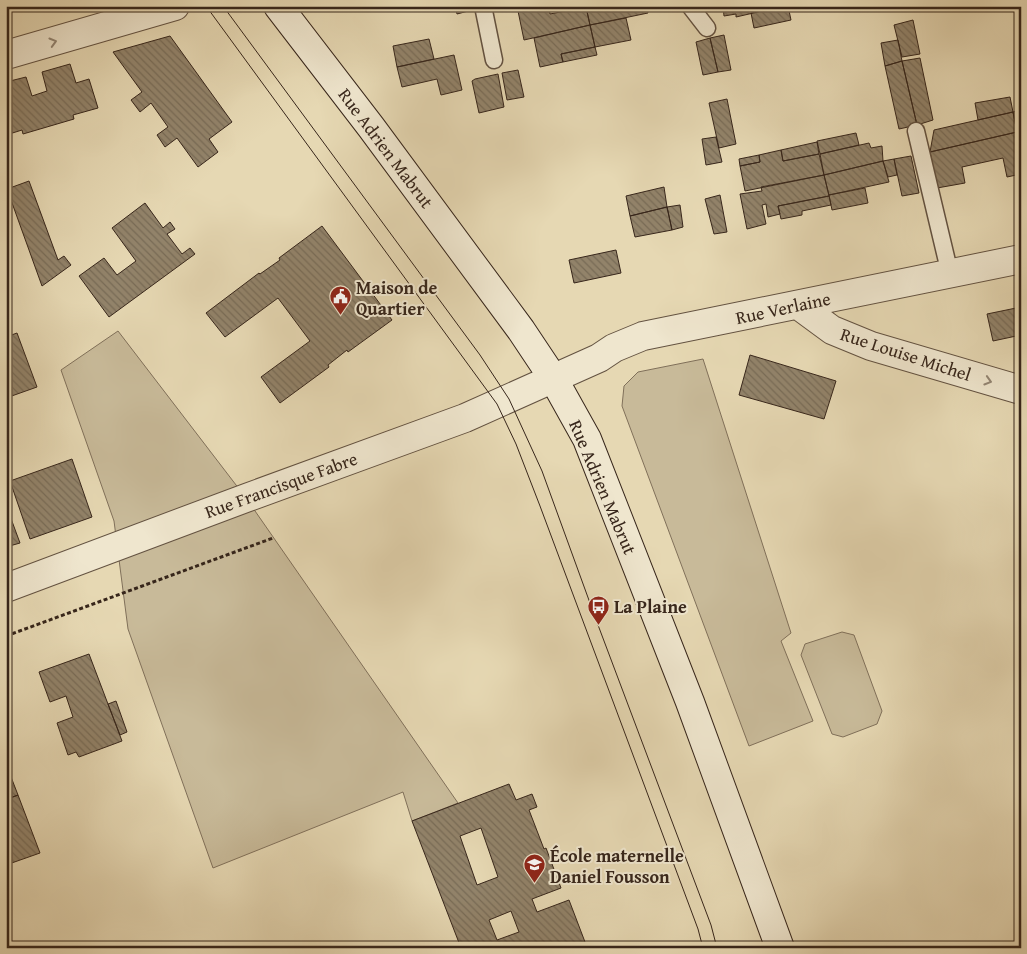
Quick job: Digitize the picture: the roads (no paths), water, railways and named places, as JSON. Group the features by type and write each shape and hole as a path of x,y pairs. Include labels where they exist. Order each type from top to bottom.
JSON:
{"street":[{"path":"6,55 175,6"},
{"name":"Rue Adrien Mabrut","path":"278,6 371,127 521,330 553,378 587,438 660,630 690,702 780,948"},
{"name":"Rue Verlaine","path":"553,378 643,336 1021,259"},
{"name":"Rue Louise Michel","path":"798,305 832,330 871,346 1021,390"},
{"name":"Rue Francisque Fabre","path":"6,588 465,418 553,378"}],"lane":[{"path":"483,6 494,60"},
{"path":"690,6 708,28"},
{"path":"916,131 950,274"}],"tram line":[{"path":"206,6 497,404 516,444 540,506 698,929 703,948"},
{"path":"223,6 480,355 509,399 542,471 711,925 717,948"}],"place":[{"name":"Maison de Quartier","path":"340,316"},
{"name":"La Plaine","path":"598,625"},
{"name":"École maternelle Daniel Fousson","path":"534,884"}]}
